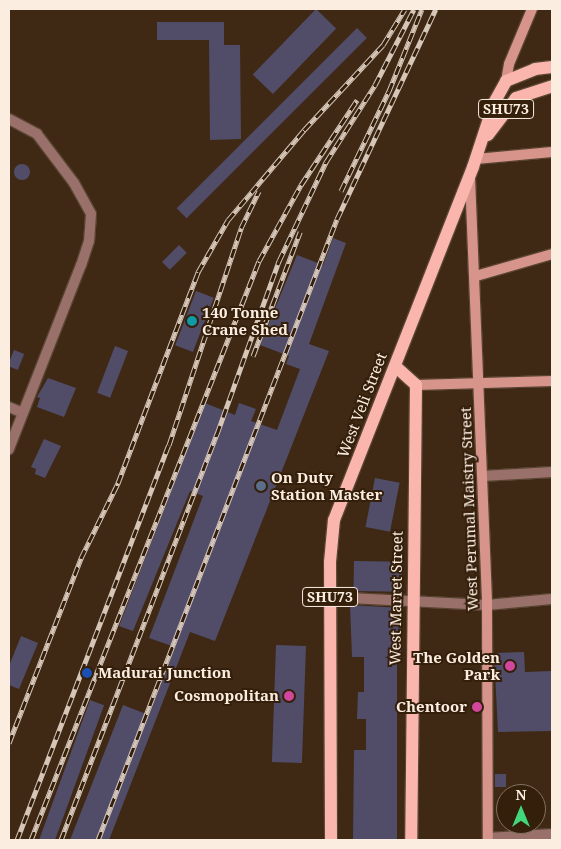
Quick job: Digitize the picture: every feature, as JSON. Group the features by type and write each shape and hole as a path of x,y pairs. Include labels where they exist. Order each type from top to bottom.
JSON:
{"main road":[{"name":"SHU73","path":"506,81 535,69 552,67"},
{"path":"506,81 547,87"},
{"name":"West Veli Street","path":"331,840 330,597 334,520 470,176 494,103 506,81"},
{"name":"West Veli Street","path":"482,144 516,98 547,87"},
{"path":"395,366 416,385"},
{"name":"West Marret Street","path":"411,840 412,600 416,385"}],"street":[{"path":"506,81 509,64 532,9"},
{"path":"9,119 37,134 74,183 91,214 89,241 81,265 9,449"},
{"path":"476,159 552,152"},
{"name":"West Perumal Maistry Street","path":"470,176 476,276 487,605 488,839"},
{"path":"476,276 552,254"},
{"path":"416,385 552,381"},
{"path":"9,407 23,413"},
{"path":"483,476 552,472"},
{"path":"330,597 487,605 552,599"},
{"path":"488,839 552,834"}],"building":[{"path":"316,9 336,28 273,94 253,74"},
{"path":"157,22 224,22 224,45 240,45 241,139 210,140 209,40 157,40"},
{"path":"357,28 367,38 187,218 177,208"},
{"path":"19,164 25,164 30,169 28,178 19,180 14,175 14,169"},
{"path":"333,238 346,243 309,344 329,351 215,641 190,632 109,840 70,840 123,705 149,715 175,647 149,638 203,496 190,491 133,631 119,626 205,403 235,415 239,403 256,409 251,421 277,430 300,369 286,364 289,356 260,345 297,255 323,265"},
{"path":"179,245 187,253 170,270 162,262"},
{"name":"140 Tonne Crane Shed","path":"196,291 214,298 193,352 175,345"},
{"path":"115,346 128,351 110,398 97,393"},
{"path":"14,350 24,354 18,370 9,366"},
{"path":"48,378 76,388 64,417 37,407 40,398 37,397"},
{"path":"44,439 61,446 45,478 35,474 36,469 31,467"},
{"path":"375,478 400,483 390,532 365,527"},
{"path":"354,561 402,562 401,592 353,591"},
{"path":"350,605 401,608 401,658 397,658 397,840 353,840 354,750 366,750 366,719 357,719 358,692 364,692 364,657 352,657"},
{"path":"21,636 38,643 19,689 9,685 9,666"},
{"path":"276,645 306,646 302,763 272,762"},
{"path":"524,652 525,672 552,671 552,731 498,732 494,653"},
{"path":"90,700 104,705 55,840 39,840"},
{"path":"495,774 506,774 506,784 496,784 496,787"}],"railway":[{"path":"9,743 81,558 118,483 198,272 228,220 304,130 383,45 405,9"},
{"path":"61,840 217,434 279,261 326,162 375,85 414,9"},
{"path":"341,191 389,91 422,9"},
{"path":"98,840 337,219 436,9"},
{"path":"31,840 259,261 301,185 357,100"},
{"path":"17,840 169,445 241,228 259,191"},
{"path":"253,356 300,232"}],"place":[{"name":"140 Tonne Crane Shed","path":"192,321"},
{"name":"On Duty Station Master","path":"261,486"},
{"name":"The Golden Park","path":"510,666"},
{"name":"Madurai Junction","path":"87,673"},
{"name":"Cosmopolitan","path":"289,696"},
{"name":"Chentoor","path":"477,707"}]}
